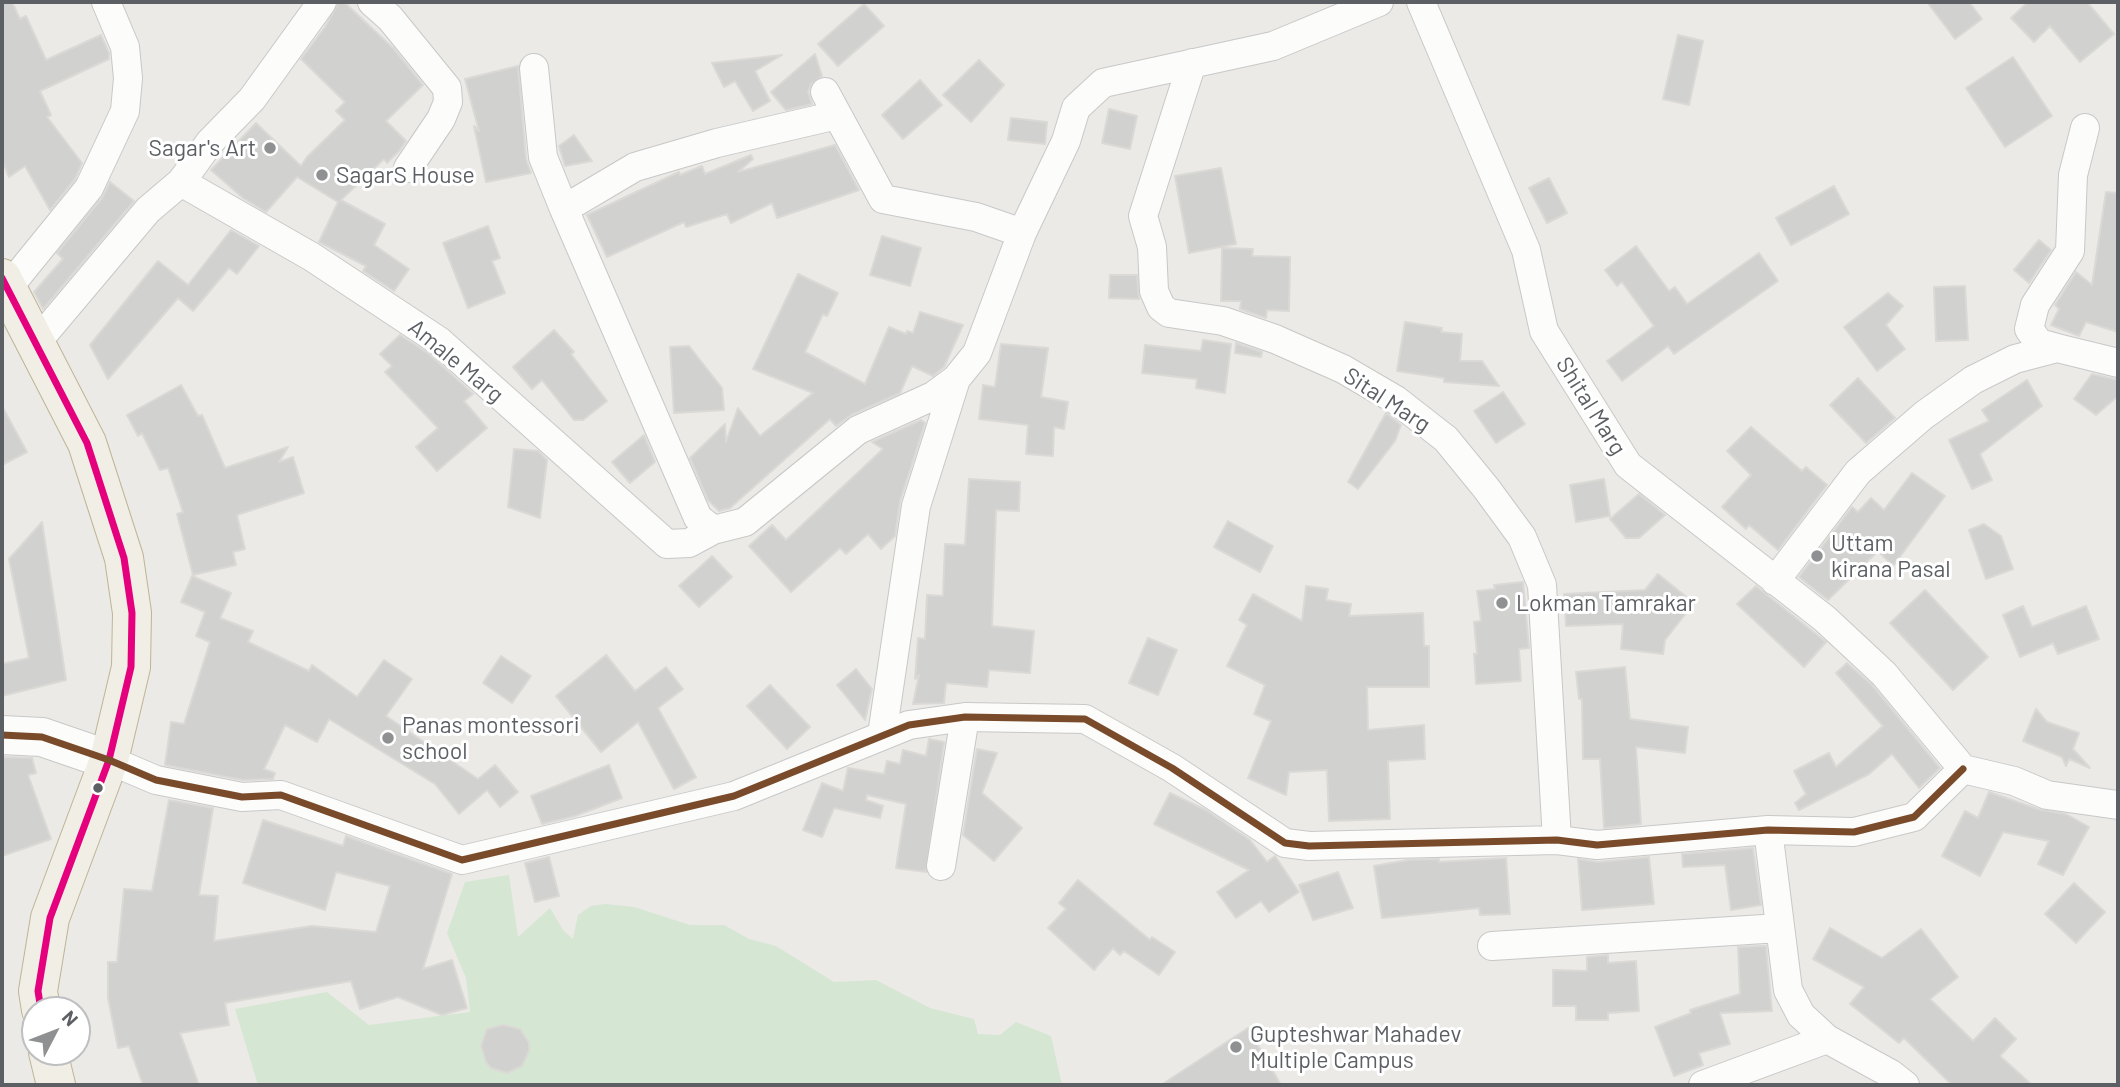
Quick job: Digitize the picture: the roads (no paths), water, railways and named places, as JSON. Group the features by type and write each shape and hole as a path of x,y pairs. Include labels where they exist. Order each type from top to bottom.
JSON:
{"highway":[{"path":"4,284 87,443 124,558 132,613 131,667 109,760 50,918 39,996"},
{"path":"51,1066 56,1085"}],"main road":[{"path":"2,735 42,737 109,760"}],"street":[{"path":"4,284 89,188 125,111 128,78 125,47 106,2"},
{"path":"36,343 148,210 181,182 210,142 252,99 322,2"},
{"path":"372,2 390,18 447,88 448,102 441,120 408,168"},
{"path":"882,735 916,506 956,379 977,353 1022,233 1066,141 1076,108 1103,82 1273,46 1379,2"},
{"name":"Shital Marg","path":"1421,2 1526,250 1544,331 1628,465 1825,619 1884,674 1963,769"},
{"name":"Sital Marg","path":"1192,64 1143,216 1152,247 1154,291 1161,307 1169,313 1223,321 1275,339 1343,369 1396,400 1446,439 1486,488 1522,537 1542,584 1556,839"},
{"path":"534,68 543,157 698,518 713,530"},
{"path":"564,209 635,167 831,104 883,199 976,217 1022,233"},
{"path":"2085,128 2073,175 2070,251 2035,305 2029,329 2039,342 2118,363"},
{"name":"Amale Marg","path":"181,182 312,257 439,341 667,544 689,543 713,530 745,522 858,430 933,396 956,379"},
{"path":"1775,581 1858,472 1897,437 1973,380 2015,359 2057,348"},
{"path":"941,866 965,717"},
{"path":"109,760 156,780 242,797 281,795 462,860 734,796 909,725 965,717 1085,719 1172,768 1285,843 1309,846 1556,839 1597,845 1768,830 1854,832 1913,817 1963,769 2014,781 2047,795 2118,805"},
{"path":"1768,830 1788,990 1801,1016 1827,1039 1891,1074 1905,1085"},
{"path":"1492,946 1780,928"},
{"path":"1703,1085 1827,1039"}],"place":[{"name":"Sagar's Art","path":"270,148"},
{"name":"SagarS House","path":"322,175"},
{"name":"Uttam kirana Pasal","path":"1817,556"},
{"name":"Lokman Tamrakar","path":"1502,603"},
{"name":"Panas montessori school","path":"388,738"},
{"name":"Gupteshwar Mahadev Multiple Campus","path":"1236,1047"}]}
